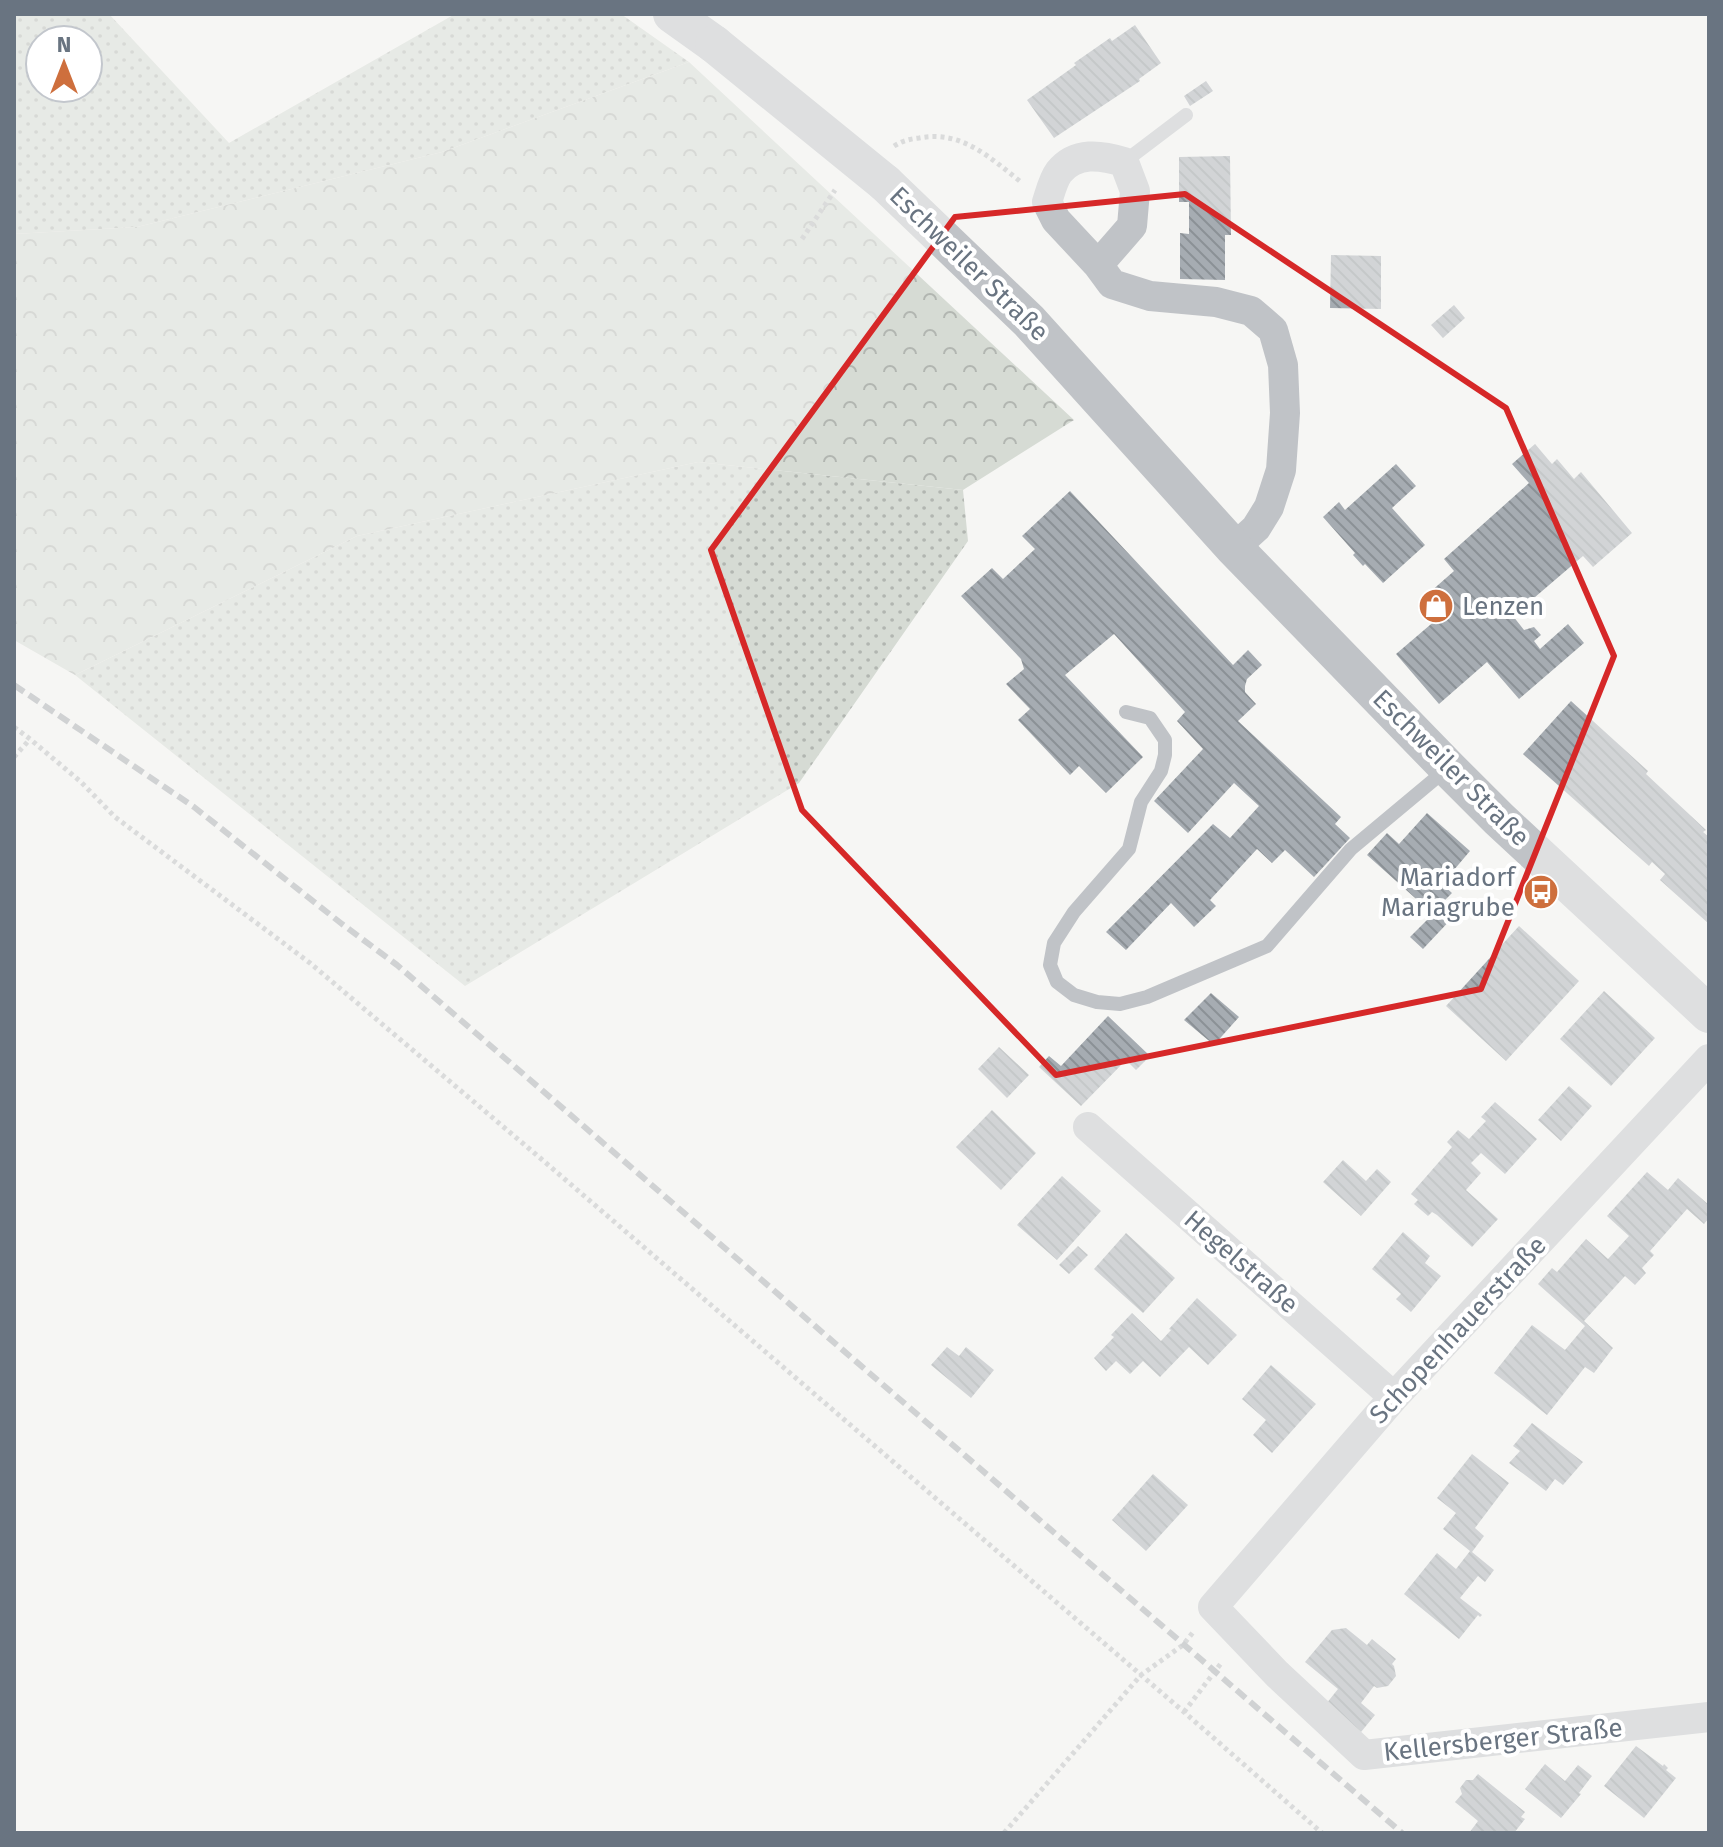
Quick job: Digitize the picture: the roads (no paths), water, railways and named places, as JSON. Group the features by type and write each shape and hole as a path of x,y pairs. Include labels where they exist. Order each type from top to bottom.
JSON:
{"street":[{"name":"Eschweiler Straße","path":"672,14 714,44 885,183 1029,321 1234,548 1448,768 1510,830 1709,1014"},
{"path":"1098,265 1132,226 1135,191 1124,162 1104,156 1076,158 1058,174 1047,202 1056,220 1112,284 1150,296 1216,302 1251,311 1273,330 1283,365 1285,413 1281,470 1269,507 1256,528 1234,548"},
{"name":"Schopenhauerstraße","path":"1213,1607 1394,1397 1709,1059"},
{"name":"Hegelstraße","path":"1088,1127 1394,1397"},
{"name":"Kellersberger Straße","path":"1213,1607 1277,1674 1364,1755 1709,1717"}],"lane":[{"path":"1124,162 1186,115"},
{"path":"1126,712 1150,718 1165,740 1161,771 1141,802 1129,849 1074,912 1054,943 1050,965 1057,982 1074,995 1097,1002 1120,1004 1147,997 1267,946 1351,849 1448,768"}],"railway":[{"path":"14,685 194,807 397,965 1402,1833"}],"place":[{"name":"Lenzen","path":"1436,606"},
{"name":"Mariadorf Mariagrube","path":"1541,892"}]}
